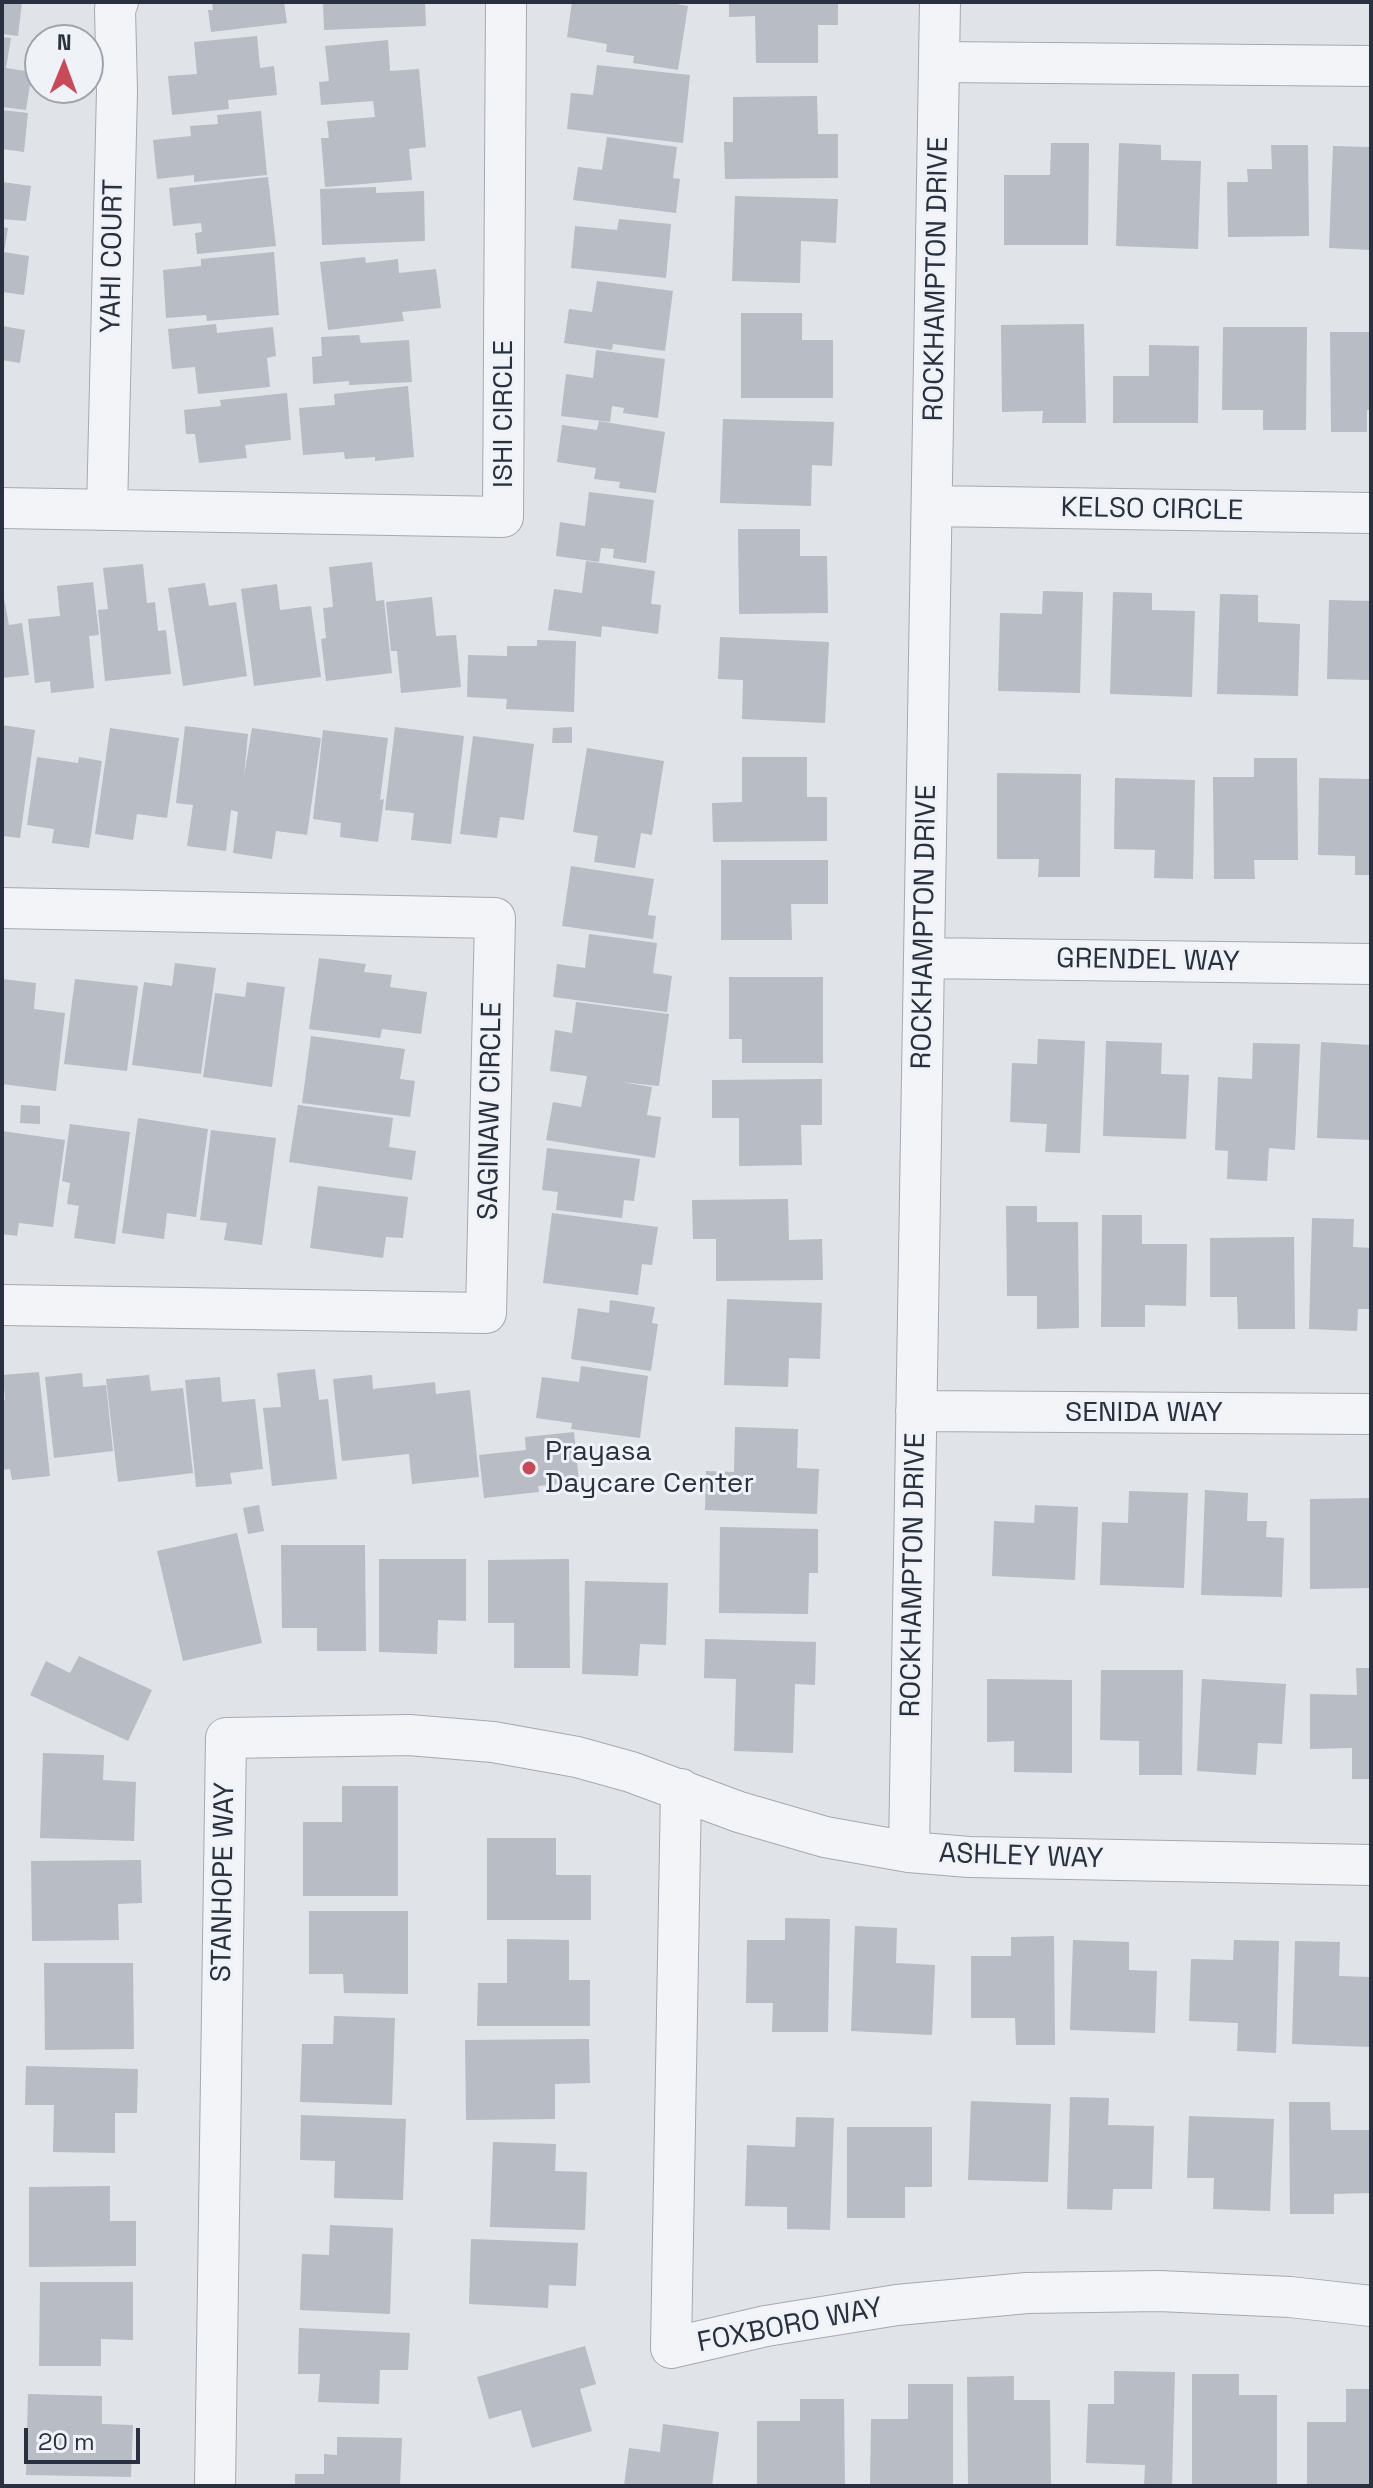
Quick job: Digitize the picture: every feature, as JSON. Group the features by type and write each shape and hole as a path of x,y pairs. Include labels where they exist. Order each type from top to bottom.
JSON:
{"street":[{"name":"YAHI COURT","path":"107,510 117,91 115,9 118,2"},
{"name":"ISHI CIRCLE","path":"2,508 503,517 506,2"},
{"name":"ROCKHAMPTON DRIVE","path":"909,1852 940,2"},
{"path":"941,62 1371,66"},
{"name":"KELSO CIRCLE","path":"933,506 1371,513"},
{"name":"SAGINAW CIRCLE","path":"2,908 495,918 486,1313 2,1305"},
{"name":"GRENDEL WAY","path":"924,958 1371,964"},
{"name":"SENIDA WAY","path":"916,1411 1371,1414"},
{"name":"STANHOPE WAY","path":"215,2486 226,1738 409,1735 493,1742 577,1757 681,1789"},
{"name":"ASHLEY WAY","path":"681,1789 739,1812 825,1837 909,1852 969,1857 1371,1865"},
{"name":"FOXBORO WAY","path":"681,1789 671,2348 766,2326 897,2305 1027,2293 1159,2291 1290,2297 1371,2306"}],"building":[{"path":"2,2 22,2 18,36 2,34"},
{"path":"212,2 284,2 287,23 211,32 208,10 213,10"},
{"path":"323,2 425,2 426,26 324,30"},
{"path":"572,2 664,2 688,6 678,70 633,63 634,56 606,52 607,44 567,37"},
{"path":"729,2 838,2 838,25 818,25 818,63 756,63 755,16 729,17"},
{"path":"257,36 260,68 274,66 277,95 228,100 229,109 172,115 168,76 197,74 194,42"},
{"path":"2,37 11,38 6,68 24,71 24,104 27,104 26,110 2,107"},
{"path":"388,40 390,71 419,69 426,147 409,149 412,180 325,187 321,138 329,138 327,121 375,117 373,101 321,105 319,82 329,81 325,46"},
{"path":"597,65 690,75 683,143 567,129 571,93 593,95"},
{"path":"817,96 818,134 838,134 838,178 725,179 724,142 733,142 733,97"},
{"path":"2,110 28,113 24,152 2,149"},
{"path":"261,111 267,175 194,182 194,175 157,179 153,140 191,136 190,126 218,124 217,115"},
{"path":"607,137 677,147 673,178 680,179 676,213 573,200 578,167 602,170"},
{"path":"1051,143 1089,143 1088,245 1004,245 1004,175 1050,175"},
{"path":"1119,143 1161,145 1161,160 1201,161 1198,249 1116,246"},
{"path":"1271,145 1308,145 1309,236 1228,237 1227,182 1248,182 1247,169 1272,169"},
{"path":"1333,146 1371,147 1371,250 1329,248"},
{"path":"268,177 276,246 197,254 195,233 202,232 201,223 173,226 169,188"},
{"path":"2,182 31,186 26,221 2,219"},
{"path":"376,187 376,193 424,191 425,241 322,245 320,189"},
{"path":"735,196 838,199 836,243 801,241 800,283 732,281"},
{"path":"619,219 671,224 666,278 571,268 575,226 617,230"},
{"path":"2,227 8,228 4,252 29,256 24,295 2,292"},
{"path":"274,252 279,315 207,321 206,315 166,318 163,270 201,266 201,259"},
{"path":"365,257 366,263 398,259 399,273 436,269 441,308 402,312 404,321 328,330 320,262"},
{"path":"597,281 673,291 665,351 613,344 612,350 564,343 569,309 592,312"},
{"path":"741,313 802,313 802,340 833,340 833,398 741,398"},
{"path":"216,324 217,333 273,327 276,356 267,358 270,387 198,394 195,367 172,369 168,329"},
{"path":"1084,324 1086,423 1042,423 1043,411 1002,412 1001,325"},
{"path":"2,326 25,330 20,363 2,360"},
{"path":"1223,327 1307,327 1306,430 1263,430 1263,410 1222,410"},
{"path":"1330,332 1371,332 1371,410 1367,410 1367,432 1331,432"},
{"path":"359,335 361,343 409,340 412,382 313,384 312,357 322,356 321,337"},
{"path":"1149,345 1199,346 1198,423 1113,423 1113,376 1149,376"},
{"path":"596,350 665,359 658,418 623,413 624,408 612,406 610,422 561,416 566,374 593,378"},
{"path":"408,386 414,457 375,461 375,457 345,459 344,452 303,455 299,408 335,405 334,394"},
{"path":"287,393 291,440 245,445 247,458 199,463 195,434 186,434 184,410 221,406 220,400"},
{"path":"723,419 834,422 832,466 812,465 811,506 720,503"},
{"path":"599,421 665,432 656,493 619,488 620,482 594,479 596,468 557,462 562,425 597,430"},
{"path":"589,492 654,500 646,563 613,558 614,549 601,548 599,562 556,556 560,522 585,526"},
{"path":"738,529 800,529 800,556 827,556 828,613 739,614"},
{"path":"586,561 655,571 651,604 661,605 658,634 602,626 601,637 548,630 554,589 582,593"},
{"path":"372,562 376,601 384,600 392,673 326,681 321,639 326,638 323,608 333,607 329,567"},
{"path":"143,564 147,603 155,602 158,631 166,630 171,674 105,681 98,610 108,609 103,568"},
{"path":"93,582 99,635 89,636 94,688 51,693 50,681 35,683 28,619 60,616 57,586"},
{"path":"205,583 209,606 236,602 247,676 183,686 168,588"},
{"path":"277,584 280,610 311,606 321,677 254,686 241,589"},
{"path":"2,588 9,625 22,623 29,675 2,678"},
{"path":"1043,591 1083,592 1080,693 998,691 1000,613 1042,614"},
{"path":"1113,592 1152,593 1152,610 1195,611 1192,697 1110,694"},
{"path":"1220,594 1258,595 1258,622 1300,624 1298,696 1217,694"},
{"path":"432,597 436,636 456,635 461,687 401,693 397,651 391,651 386,602"},
{"path":"1329,600 1371,601 1371,680 1327,679"},
{"path":"720,637 829,642 825,723 742,719 743,680 718,679"},
{"path":"537,640 576,641 574,712 506,709 507,699 467,697 468,655 507,656 507,646 537,646"},
{"path":"2,725 35,730 20,838 2,836"},
{"path":"185,726 248,734 244,776 252,728 321,738 307,835 276,831 272,859 233,853 238,812 231,810 226,851 187,846 193,805 176,803"},
{"path":"395,727 464,736 451,844 411,840 414,813 385,810"},
{"path":"572,727 572,743 552,743 553,728"},
{"path":"110,728 179,738 167,818 137,814 133,840 95,834"},
{"path":"323,730 388,738 378,842 340,837 341,823 313,819"},
{"path":"473,736 534,744 524,820 500,817 497,838 460,834"},
{"path":"587,748 664,761 652,835 641,833 635,868 594,862 598,836 573,832"},
{"path":"37,757 78,763 79,757 102,761 89,848 52,843 54,829 27,825"},
{"path":"742,757 807,757 807,797 827,797 827,841 713,842 712,803 742,802"},
{"path":"1254,758 1297,758 1298,860 1254,860 1255,879 1214,879 1213,777 1254,777"},
{"path":"997,773 1081,774 1080,877 1038,877 1039,859 997,859"},
{"path":"1115,778 1195,780 1193,879 1154,878 1155,850 1114,849"},
{"path":"1319,778 1371,779 1371,875 1355,875 1355,856 1318,855"},
{"path":"721,860 828,860 828,904 791,904 792,940 721,940"},
{"path":"571,866 654,879 648,915 656,916 653,939 562,926"},
{"path":"589,934 657,943 653,973 672,976 667,1012 553,997 557,964 585,968"},
{"path":"319,958 366,964 364,972 392,975 390,987 427,992 421,1034 382,1029 380,1038 309,1029"},
{"path":"175,963 216,968 201,1074 132,1065 144,982 172,986"},
{"path":"729,977 823,977 823,1063 742,1063 742,1039 729,1039"},
{"path":"2,979 36,983 34,1009 65,1013 56,1091 2,1084"},
{"path":"75,979 138,986 127,1071 64,1064"},
{"path":"247,982 285,987 272,1087 203,1077 215,993 245,997"},
{"path":"576,1002 669,1014 659,1086 621,1082 652,1087 647,1115 661,1117 655,1158 546,1140 553,1102 581,1107 587,1076 550,1071 555,1030 572,1033"},
{"path":"311,1036 405,1049 400,1079 415,1081 410,1117 302,1103"},
{"path":"1038,1039 1085,1041 1080,1153 1045,1152 1047,1124 1010,1122 1012,1063 1037,1064"},
{"path":"1106,1041 1162,1043 1161,1074 1189,1075 1186,1139 1103,1136"},
{"path":"1321,1042 1371,1045 1371,1140 1317,1138"},
{"path":"1253,1043 1300,1044 1295,1150 1269,1148 1267,1181 1227,1179 1228,1151 1215,1150 1218,1077 1252,1079"},
{"path":"822,1079 822,1125 801,1125 802,1165 739,1166 739,1118 712,1118 712,1080"},
{"path":"21,1105 40,1106 40,1124 20,1123"},
{"path":"298,1105 393,1118 389,1147 416,1151 412,1180 289,1162"},
{"path":"138,1118 208,1129 196,1217 167,1213 164,1239 122,1233"},
{"path":"70,1124 130,1132 115,1244 74,1238 79,1206 67,1204 70,1183 62,1181"},
{"path":"211,1130 276,1138 262,1245 224,1240 227,1223 200,1220"},
{"path":"2,1131 65,1140 53,1227 19,1223 17,1236 2,1234"},
{"path":"547,1148 640,1159 634,1201 624,1200 622,1218 556,1210 558,1192 542,1190"},
{"path":"318,1186 408,1197 403,1238 386,1237 383,1258 310,1248"},
{"path":"788,1199 789,1240 822,1239 823,1280 716,1281 716,1239 693,1239 692,1200"},
{"path":"1006,1206 1037,1206 1037,1222 1078,1222 1079,1328 1037,1329 1037,1296 1007,1296"},
{"path":"552,1213 658,1227 652,1265 642,1264 638,1295 543,1283"},
{"path":"1102,1215 1142,1215 1142,1244 1187,1244 1186,1306 1145,1305 1145,1327 1101,1327"},
{"path":"1312,1218 1354,1219 1353,1247 1371,1248 1371,1309 1358,1309 1357,1331 1309,1329"},
{"path":"1294,1237 1295,1329 1238,1329 1237,1297 1210,1297 1210,1238"},
{"path":"727,1299 822,1303 820,1359 789,1358 788,1387 724,1385"},
{"path":"610,1300 655,1307 652,1323 658,1324 651,1371 571,1359 578,1308 609,1313"},
{"path":"581,1366 648,1376 640,1438 571,1429 572,1423 536,1418 542,1377 579,1382"},
{"path":"315,1369 319,1400 328,1399 337,1479 272,1486 263,1408 281,1407 277,1373"},
{"path":"39,1372 50,1476 12,1480 10,1469 2,1470 3,1375"},
{"path":"82,1373 83,1387 106,1385 113,1451 54,1458 45,1377"},
{"path":"149,1375 151,1391 183,1388 193,1473 118,1482 106,1379"},
{"path":"372,1375 373,1389 435,1382 436,1394 470,1390 479,1477 412,1484 409,1454 342,1461 333,1379"},
{"path":"220,1377 222,1402 255,1399 263,1469 230,1473 232,1484 196,1487 185,1380"},
{"path":"735,1427 798,1429 797,1468 819,1469 817,1514 705,1510 706,1471 734,1472"},
{"name":"Prayasa Daycare Center","path":"574,1432 579,1482 538,1486 539,1492 484,1498 479,1455 526,1450 525,1437"},
{"path":"1205,1490 1248,1493 1247,1521 1267,1521 1266,1537 1284,1538 1282,1597 1201,1595"},
{"path":"1129,1491 1188,1493 1184,1588 1100,1585 1102,1522 1128,1523"},
{"path":"1371,1498 1371,1588 1310,1589 1310,1499"},
{"path":"259,1505 264,1531 248,1534 243,1508"},
{"path":"1035,1505 1078,1507 1075,1580 992,1576 994,1521 1034,1523"},
{"path":"720,1527 818,1529 818,1573 809,1573 808,1614 719,1613"},
{"path":"237,1533 262,1643 183,1661 157,1551"},
{"path":"281,1545 365,1545 366,1651 317,1651 317,1628 282,1628"},
{"path":"379,1559 466,1559 466,1621 438,1620 437,1654 379,1652"},
{"path":"569,1559 570,1668 514,1668 514,1623 488,1623 488,1560"},
{"path":"585,1581 668,1583 666,1645 640,1644 638,1676 582,1674"},
{"path":"705,1639 816,1642 815,1685 795,1684 793,1753 734,1751 736,1679 704,1678"},
{"path":"79,1656 152,1690 128,1741 30,1695 46,1661 70,1673"},
{"path":"1356,1668 1371,1668 1371,1779 1352,1779 1352,1748 1310,1749 1310,1694 1357,1695"},
{"path":"1101,1670 1183,1670 1182,1775 1139,1775 1139,1741 1100,1740"},
{"path":"987,1679 1072,1680 1072,1773 1014,1772 1014,1741 987,1742"},
{"path":"1202,1679 1286,1684 1282,1744 1258,1743 1256,1775 1197,1771"},
{"path":"43,1753 104,1755 103,1780 136,1782 134,1841 40,1838"},
{"path":"342,1786 398,1786 398,1896 303,1896 303,1822 342,1822"},
{"path":"487,1838 556,1838 556,1875 591,1875 591,1920 487,1920"},
{"path":"141,1860 142,1903 118,1904 119,1940 32,1941 31,1861"},
{"path":"309,1911 408,1911 408,1994 344,1993 343,1974 309,1974"},
{"path":"785,1918 830,1919 828,2032 772,2032 773,2003 746,2003 747,1940 785,1940"},
{"path":"855,1926 897,1928 896,1963 935,1965 932,2035 851,2031"},
{"path":"1054,1936 1055,2045 1016,2045 1015,2018 971,2018 971,1956 1011,1956 1011,1937"},
{"path":"507,1939 569,1940 569,1980 590,1980 590,2026 477,2026 478,1983 507,1983"},
{"path":"1073,1940 1129,1942 1129,1970 1157,1971 1155,2033 1070,2030"},
{"path":"1234,1940 1279,1941 1276,2053 1237,2051 1238,2023 1189,2021 1191,1959 1233,1960"},
{"path":"1295,1941 1340,1942 1339,1976 1371,1977 1371,2047 1292,2044"},
{"path":"44,1963 133,1963 134,2049 45,2050"},
{"path":"334,2016 395,2018 392,2105 300,2102 302,2044 333,2044"},
{"path":"589,2039 590,2083 555,2084 555,2119 466,2120 465,2040"},
{"path":"26,2066 138,2069 137,2113 115,2113 115,2153 53,2152 54,2105 25,2105"},
{"path":"1070,2097 1109,2098 1108,2125 1154,2126 1152,2189 1113,2189 1112,2210 1067,2209"},
{"path":"971,2101 1051,2104 1048,2182 968,2180"},
{"path":"1289,2102 1330,2102 1331,2130 1371,2130 1371,2193 1334,2194 1334,2214 1290,2214"},
{"path":"301,2115 406,2119 403,2200 334,2198 335,2161 300,2160"},
{"path":"1189,2116 1274,2119 1270,2211 1213,2209 1214,2178 1187,2178"},
{"path":"796,2117 834,2118 830,2230 787,2229 787,2207 745,2206 747,2145 795,2147"},
{"path":"847,2127 932,2127 932,2187 905,2187 905,2218 847,2218"},
{"path":"493,2142 556,2144 555,2171 587,2172 585,2230 490,2227"},
{"path":"110,2186 110,2221 136,2221 136,2266 29,2267 29,2187"},
{"path":"330,2225 393,2228 390,2314 300,2310 302,2254 329,2255"},
{"path":"471,2239 578,2243 576,2286 549,2285 548,2308 469,2304"},
{"path":"40,2282 133,2282 133,2340 101,2339 101,2366 39,2366"},
{"path":"299,2328 410,2333 408,2370 380,2370 379,2404 318,2402 320,2374 298,2374"},
{"path":"585,2346 596,2384 580,2389 592,2431 532,2448 521,2410 489,2419 477,2377"},
{"path":"1114,2371 1175,2372 1172,2486 1144,2486 1145,2465 1086,2463 1088,2404 1114,2404"},
{"path":"1192,2374 1239,2374 1239,2395 1277,2395 1277,2485 1192,2485"},
{"path":"1014,2376 1014,2400 1050,2400 1051,2486 968,2486 967,2377"},
{"path":"908,2384 953,2384 953,2486 870,2486 871,2419 908,2419"},
{"path":"1346,2389 1371,2389 1371,2486 1307,2486 1307,2422 1346,2422"},
{"path":"28,2394 102,2396 102,2424 133,2425 131,2477 26,2475"},
{"path":"800,2399 844,2399 845,2486 757,2486 757,2421 800,2421"},
{"path":"663,2424 719,2432 712,2486 624,2486 629,2448 660,2452"},
{"path":"337,2437 402,2438 400,2486 295,2486 295,2474 324,2474 324,2454 337,2455"}],"place":[{"name":"Prayasa Daycare Center","path":"529,1468"}]}
